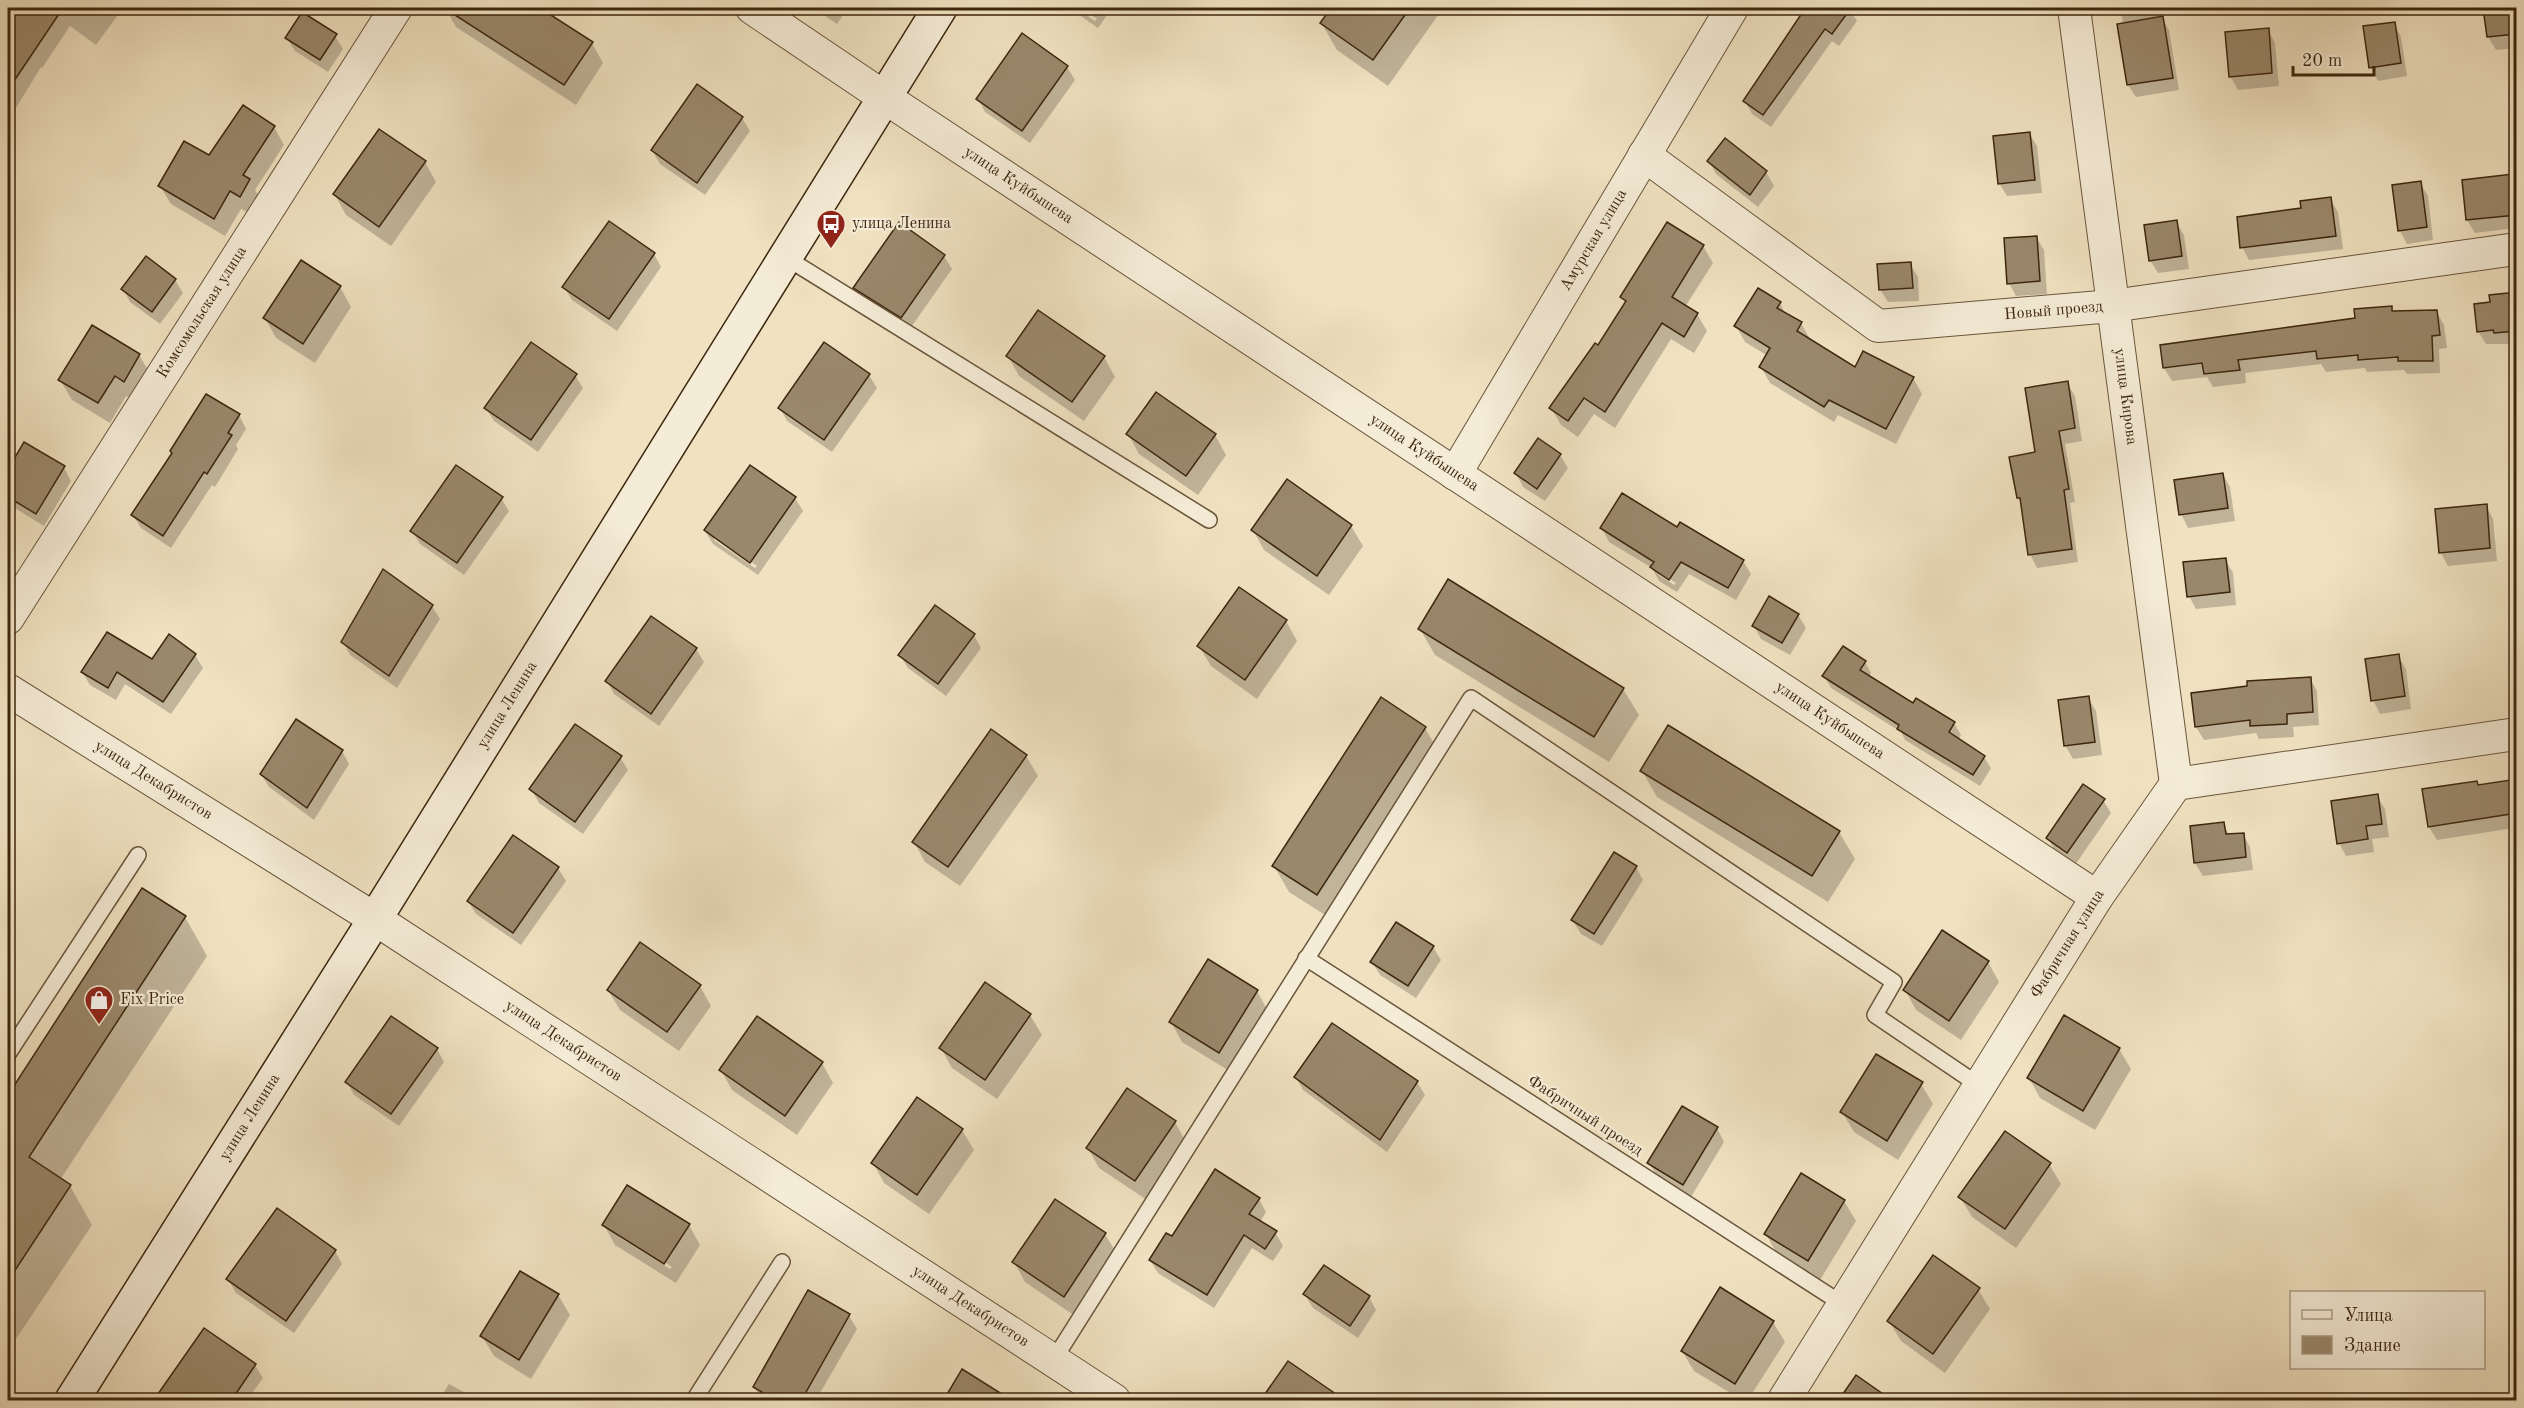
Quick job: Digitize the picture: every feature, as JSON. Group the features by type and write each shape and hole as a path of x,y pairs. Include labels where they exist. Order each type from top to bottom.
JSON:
{"main road":[{"name":"улица Ленина","path":"72,1401 375,919 939,8"}],"street":[{"name":"Комсомольская улица","path":"8,618 396,8"},
{"name":"улица Куйбышева","path":"752,8 2097,897"},
{"name":"Амурская улица","path":"1455,474 1732,8"},
{"name":"улица Кирова","path":"2078,8 2112,306 2176,784"},
{"name":"Новый проезд","path":"1644,155 1878,326 2112,306 2517,249"},
{"name":"улица Декабристов","path":"8,690 375,919 1114,1401"},
{"path":"2176,784 2517,734"},
{"name":"Фабричная улица","path":"1784,1401 2097,897 2176,784"}],"lane":[{"path":"785,257 1209,520"},
{"path":"1053,1361 1471,698 1894,982 1875,1015 1980,1086"},
{"path":"8,1054 138,855"},
{"name":"Фабричный проезд","path":"1306,958 1844,1305"},
{"path":"694,1401 782,1262"}],"building":[{"path":"12,8 63,8 8,90 8,15"},
{"path":"444,8 540,8 593,42 564,85"},
{"path":"1331,8 1410,8 1373,60 1320,23"},
{"path":"1794,8 1851,8 1832,34 1825,29 1763,115 1743,101 1802,13"},
{"path":"2483,8 2517,8 2517,34 2487,37"},
{"path":"302,12 337,34 320,60 285,38"},
{"path":"2163,16 2173,78 2127,85 2117,24"},
{"path":"2395,22 2401,63 2369,68 2363,26"},
{"path":"2269,28 2272,73 2229,77 2225,32"},
{"path":"1022,33 1068,66 1022,131 976,99"},
{"path":"697,84 743,117 697,183 651,150"},
{"path":"243,105 275,126 243,175 250,179 240,197 230,191 214,219 158,186 184,141 209,155"},
{"path":"379,129 426,161 379,227 333,194"},
{"path":"2030,132 2035,180 1998,184 1993,136"},
{"path":"1725,138 1767,171 1750,195 1707,161"},
{"path":"2513,174 2517,215 2466,220 2462,180"},
{"path":"2421,181 2427,227 2398,231 2392,185"},
{"path":"2331,197 2336,236 2240,248 2237,217 2301,208 2300,201"},
{"path":"2177,220 2182,256 2149,261 2144,225"},
{"path":"609,221 655,253 609,319 562,287"},
{"path":"899,222 945,255 901,318 853,288"},
{"path":"1667,222 1704,245 1672,297 1698,313 1684,337 1662,323 1605,412 1584,398 1568,421 1549,408 1595,343 1598,345 1626,301 1620,297"},
{"path":"2037,236 2040,281 2007,284 2004,238"},
{"path":"146,256 176,279 152,312 121,289"},
{"path":"301,260 341,286 303,344 263,318"},
{"path":"1911,262 1913,288 1879,290 1877,264"},
{"path":"1758,288 1781,302 1777,308 1802,322 1797,331 1855,367 1863,351 1914,377 1886,429 1829,400 1824,407 1759,367 1770,348 1734,326"},
{"path":"2517,292 2517,331 2477,332 2474,304 2490,302 2489,295"},
{"path":"2392,306 2392,311 2437,310 2440,335 2432,336 2433,361 2398,361 2398,357 2358,360 2358,355 2317,359 2316,351 2238,360 2240,370 2204,374 2202,363 2163,368 2160,345 2355,318 2354,309"},
{"path":"1038,310 1105,356 1072,402 1006,356"},
{"path":"92,325 140,354 124,382 115,376 98,403 58,380"},
{"path":"531,342 577,374 531,440 484,408"},
{"path":"824,342 870,374 824,440 778,408"},
{"path":"2068,381 2075,428 2059,431 2069,489 2064,490 2072,549 2028,555 2020,498 2017,498 2009,457 2035,452 2025,388"},
{"path":"1156,392 1216,434 1186,476 1126,434"},
{"path":"206,394 240,414 228,433 232,435 207,474 204,472 163,536 131,515 172,453 170,451"},
{"path":"1538,438 1561,454 1537,489 1514,473"},
{"path":"24,442 65,466 36,514 8,497 8,469"},
{"path":"456,465 503,497 457,563 410,531"},
{"path":"750,465 796,497 750,563 704,530"},
{"path":"2223,473 2228,508 2179,515 2174,480"},
{"path":"1287,479 1352,525 1317,576 1251,530"},
{"path":"1622,493 1677,527 1680,522 1744,560 1728,588 1681,562 1669,580 1650,567 1654,562 1600,528"},
{"path":"2487,504 2490,548 2439,553 2435,509"},
{"path":"2226,558 2230,592 2187,597 2183,562"},
{"path":"383,569 433,605 389,676 341,642"},
{"path":"1448,579 1624,688 1594,737 1418,629"},
{"path":"1239,587 1287,620 1245,680 1197,646"},
{"path":"1769,596 1799,614 1782,643 1752,626"},
{"path":"935,605 975,634 938,684 898,655"},
{"path":"651,616 697,648 651,714 605,681"},
{"path":"107,632 152,659 169,634 196,654 163,702 117,672 108,688 81,672"},
{"path":"1843,646 1866,661 1860,670 1913,703 1916,698 1955,722 1949,732 1985,756 1973,775 1897,729 1899,725 1822,676"},
{"path":"2399,654 2405,696 2371,701 2365,659"},
{"path":"2311,677 2313,712 2287,714 2287,724 2250,726 2250,720 2195,727 2191,693 2247,686 2247,681"},
{"path":"2089,696 2095,742 2064,746 2058,700"},
{"path":"1381,697 1426,727 1317,895 1272,866"},
{"path":"296,719 343,750 307,808 260,774"},
{"path":"575,724 622,756 575,822 529,789"},
{"path":"1668,725 1840,831 1812,876 1640,771"},
{"path":"991,729 1027,755 948,867 912,842"},
{"path":"2517,779 2517,813 2428,827 2422,789 2477,781 2478,785"},
{"path":"2083,784 2105,799 2067,853 2046,838"},
{"path":"2378,794 2382,824 2366,826 2368,839 2337,844 2331,801"},
{"path":"2224,822 2226,834 2244,833 2246,857 2194,863 2190,826"},
{"path":"513,835 559,867 513,933 467,901"},
{"path":"1614,852 1637,866 1594,934 1571,920"},
{"path":"142,888 186,916 29,1157 71,1185 8,1281 8,1095"},
{"path":"1396,922 1434,946 1408,986 1370,962"},
{"path":"1942,930 1989,961 1949,1021 1903,990"},
{"path":"640,942 701,985 667,1032 607,990"},
{"path":"1208,959 1258,990 1219,1053 1169,1022"},
{"path":"985,982 1031,1014 985,1080 939,1048"},
{"path":"2064,1015 2120,1048 2083,1111 2027,1078"},
{"path":"391,1016 438,1048 391,1114 345,1082"},
{"path":"757,1016 823,1062 785,1116 719,1070"},
{"path":"1332,1023 1418,1081 1380,1140 1294,1077"},
{"path":"1876,1054 1923,1082 1887,1141 1840,1112"},
{"path":"1127,1088 1176,1121 1135,1181 1086,1148"},
{"path":"917,1097 963,1129 917,1195 871,1163"},
{"path":"1682,1106 1718,1127 1683,1185 1647,1163"},
{"path":"2005,1131 2051,1163 2005,1229 1958,1197"},
{"path":"1215,1169 1260,1198 1249,1214 1277,1231 1265,1249 1244,1235 1207,1295 1149,1260 1166,1233 1172,1236"},
{"path":"1801,1173 1845,1200 1808,1261 1764,1234"},
{"path":"627,1185 690,1224 664,1264 602,1225"},
{"path":"1055,1199 1106,1233 1064,1297 1012,1262"},
{"path":"277,1208 336,1250 286,1321 226,1279"},
{"path":"1933,1255 1980,1288 1933,1354 1887,1321"},
{"path":"1324,1265 1370,1296 1350,1326 1303,1294"},
{"path":"520,1271 559,1294 519,1360 480,1336"},
{"path":"1720,1287 1774,1321 1735,1384 1681,1351"},
{"path":"808,1290 850,1314 801,1401 777,1401 753,1387"},
{"path":"204,1328 256,1364 231,1401 153,1401"},
{"path":"1288,1361 1346,1401 1260,1401"},
{"path":"962,1369 1013,1401 943,1401"},
{"path":"1856,1375 1893,1401 1838,1401"}],"place":[{"name":"улица Ленина","path":"831,250"},
{"name":"Fix Price","path":"99,1026"}]}
